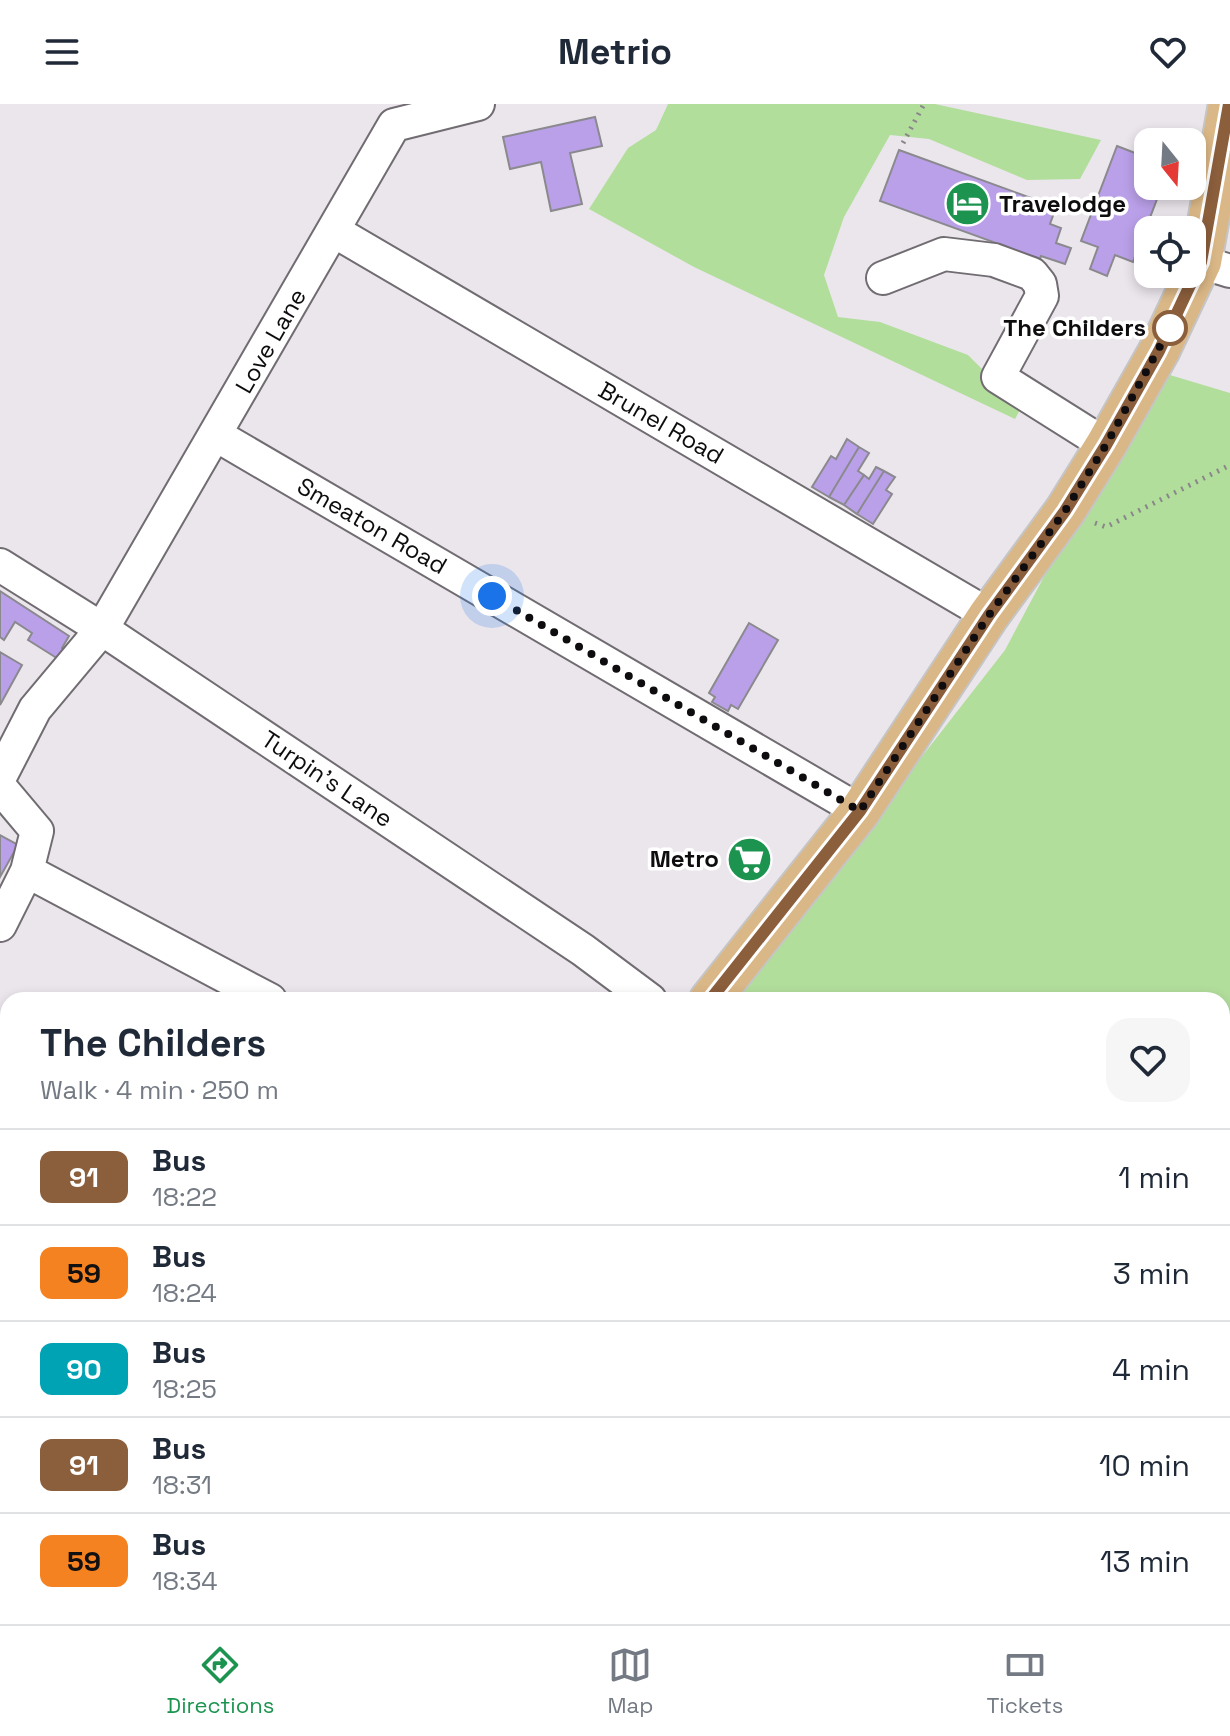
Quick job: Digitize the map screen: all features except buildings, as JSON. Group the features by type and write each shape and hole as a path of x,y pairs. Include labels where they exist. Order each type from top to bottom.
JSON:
{"main road":[{"path":"716,992 860,811 989,615 1065,511 1159,351 1216,266 1229,104"}],"street":[{"name":"Love Lane","path":"0,777 35,709 102,629 394,125 431,109 478,104"},
{"name":"Brunel Road","path":"334,231 989,615"},
{"path":"883,278 944,254 994,260 1032,274 1040,284 1042,296 998,377 1106,445"},
{"name":"Smeaton Road","path":"216,435 860,811"},
{"name":"Turpin's Lane","path":"0,565 102,629 583,950 639,992"},
{"path":"0,787 37,831 27,871 0,925"},
{"path":"27,871 255,992"}],"path":[{"path":"903,143 924,104"},
{"path":"1065,511 1106,527 1230,465"}],"green space":[{"path":"668,104 935,104 1101,140 1080,179 1027,180 929,139 890,135 844,217 824,275 838,317 880,322 968,355 1021,408 1015,419 694,267 589,209 628,148 656,130"},
{"path":"1160,372 1230,393 1230,992 738,992 1005,650 1080,509"}],"bus line":[{"name":"91","path":"716,992 860,811 989,615 1065,511 1106,445 1159,351 1201,262 1229,104"}],"place":[{"name":"Travelodge","path":"968,204"},
{"name":"The Childers","path":"1170,328"},
{"name":"Metro","path":"750,859"}],"route":[{"path":"492,596 860,811 989,615 1065,511 1106,445 1170,328"}]}
